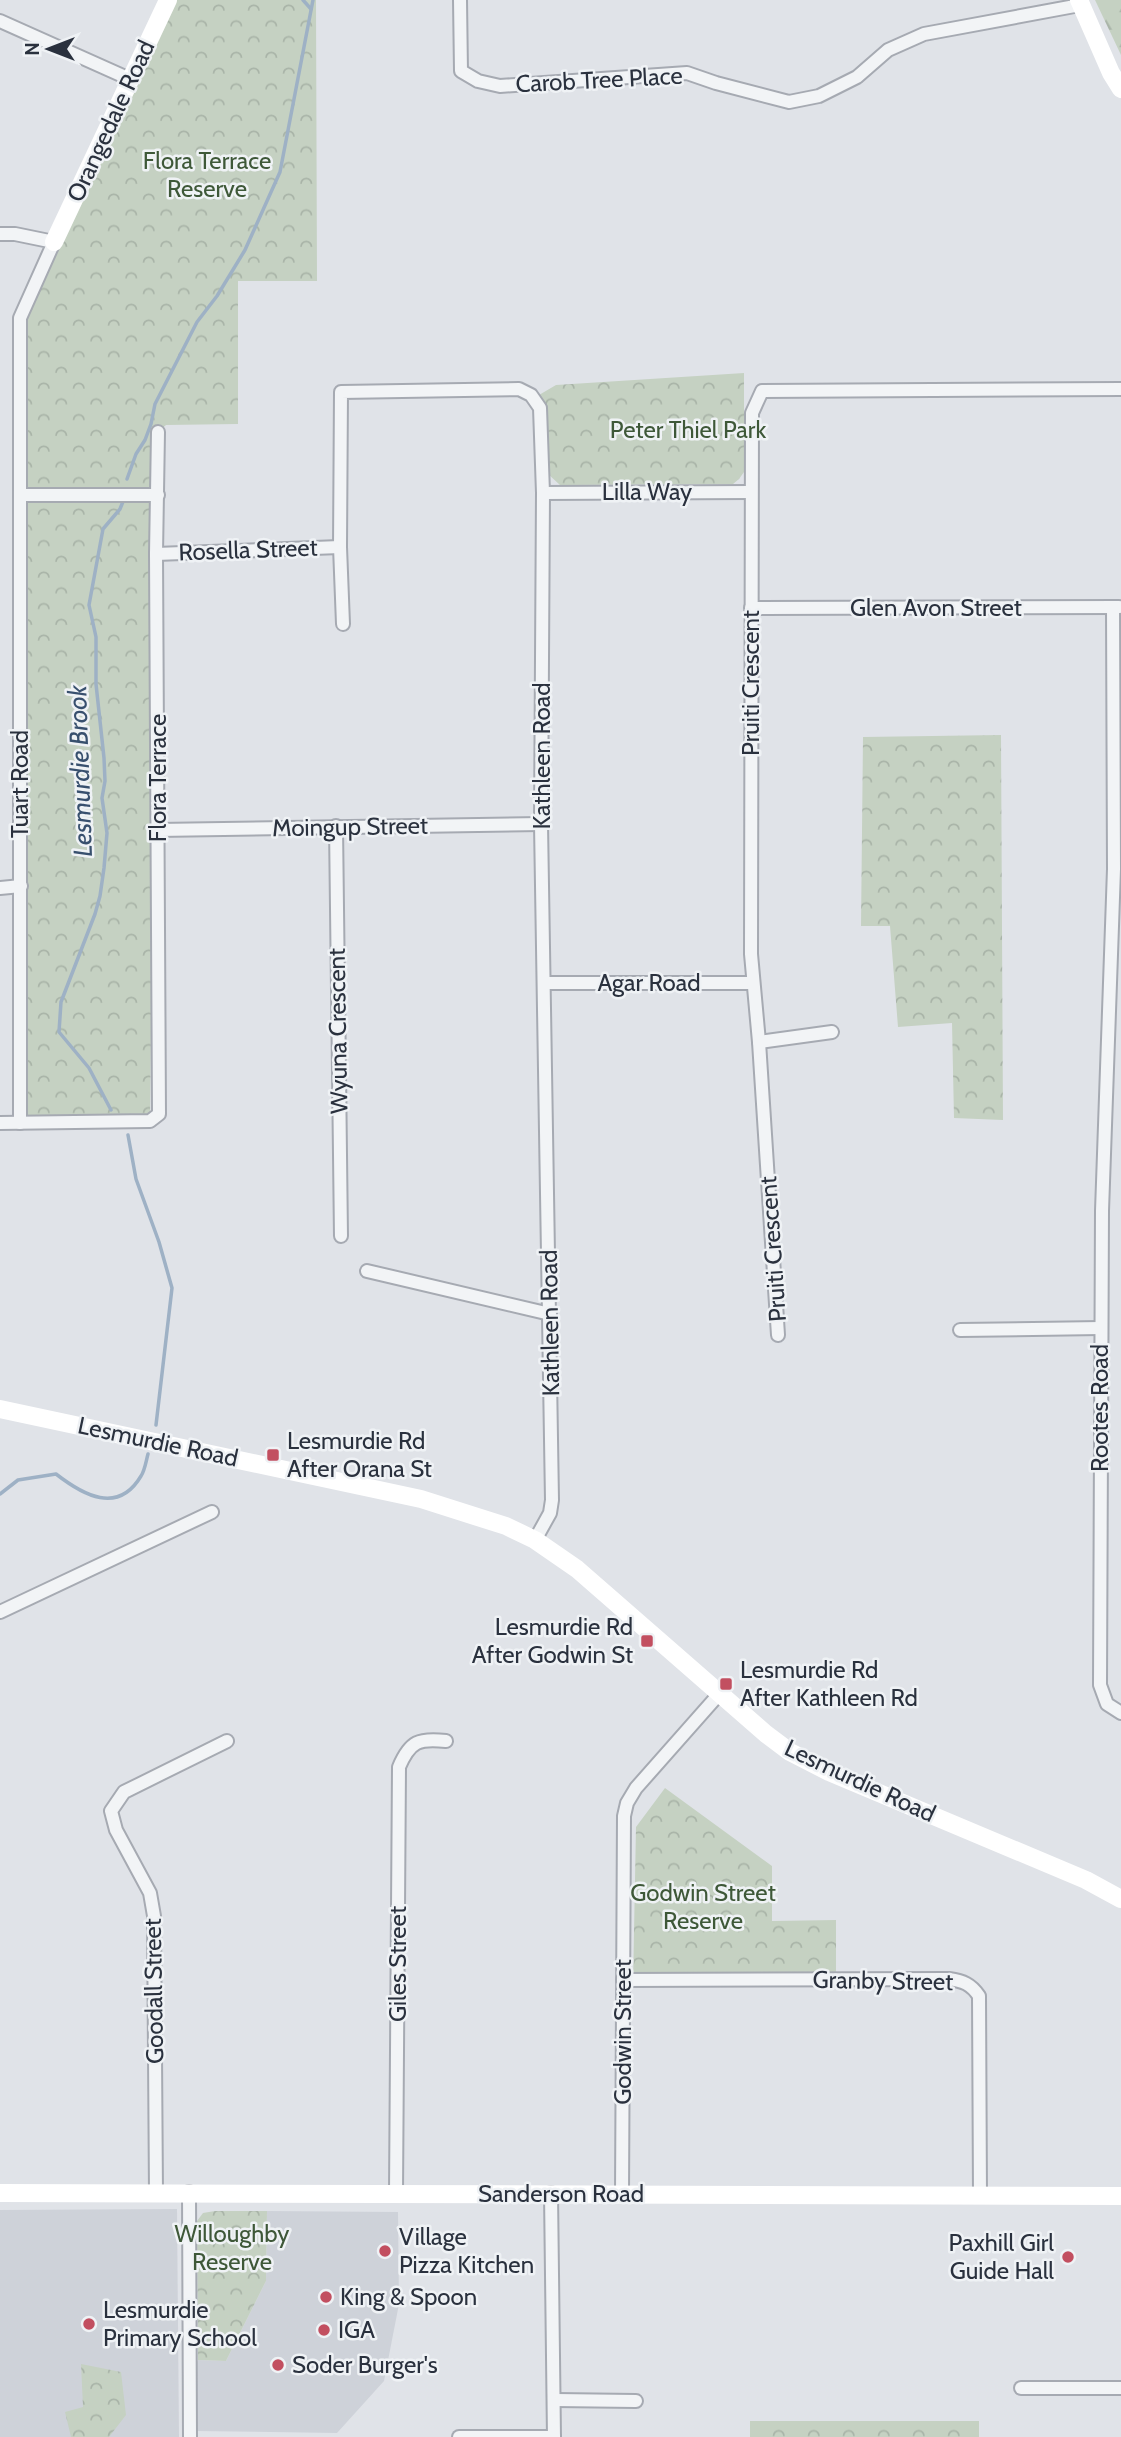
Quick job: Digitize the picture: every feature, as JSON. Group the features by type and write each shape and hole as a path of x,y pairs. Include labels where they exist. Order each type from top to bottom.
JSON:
{"street":[{"name":"Orangedale Road","path":"54,242 168,0"},
{"name":"Carob Tree Place","path":"460,0 461,71 478,82 500,86 687,73 789,102 819,96 856,77 888,50 924,34 1079,2"},
{"path":"1079,2 1121,89"},
{"path":"0,21 132,80"},
{"path":"0,234 15,234 54,242"},
{"name":"Tuart Road","path":"20,1123 20,318 54,242"},
{"name":"Kathleen Road","path":"343,624 340,547 341,392 519,389 531,395 540,408 542,493 541,824 552,1500 550,1513 536,1540"},
{"name":"Pruiti Crescent","path":"778,1335 751,954 752,413 762,391 1121,389"},
{"name":"Flora Terrace","path":"20,1123 150,1121 159,1114 156,554 158,432"},
{"name":"Lilla Way","path":"542,493 751,492"},
{"path":"20,495 158,495"},
{"name":"Rosella Street","path":"156,554 340,547"},
{"name":"Glen Avon Street","path":"751,608 1117,607"},
{"name":"Rootes Road","path":"1117,607 1114,869 1102,1212 1100,1685 1107,1704 1121,1713"},
{"name":"Moingup Street","path":"158,830 541,824"},
{"name":"Wyuna Crescent","path":"336,826 341,1236"},
{"path":"0,888 20,886"},
{"name":"Agar Road","path":"545,983 753,983"},
{"path":"759,1042 832,1032"},
{"path":"0,1123 20,1123"},
{"path":"367,1271 550,1314"},
{"path":"960,1330 1101,1328"},
{"name":"Lesmurdie Road","path":"0,1409 421,1499 469,1513 536,1540 577,1569 766,1734 805,1759 1086,1880 1121,1899"},
{"path":"0,1612 212,1512"},
{"name":"Godwin Street","path":"622,2194 624,1816 627,1803 636,1788 719,1693"},
{"name":"Giles Street","path":"397,2193 399,1767 408,1749 416,1742 427,1739 446,1741"},
{"name":"Goodall Street","path":"156,2193 154,1916 150,1893 116,1830 111,1811 124,1792 227,1741"},
{"name":"Granby Street","path":"623,1980 949,1979 963,1981 973,1987 979,1996 979,2195"},
{"path":"189,2192 190,2437"},
{"name":"Sanderson Road","path":"0,2193 1121,2196"},
{"path":"459,2437 554,2437 551,2193"},
{"path":"1021,2388 1121,2388"},
{"path":"555,2400 636,2401"}],"shaded area":[{"name":"Lesmurdie Primary School","path":"177,2209 179,2437 0,2437 0,2210"},
{"path":"267,2211 398,2212 399,2304 384,2381 337,2433 195,2431 196,2364 198,2360 226,2361 266,2281"}],"green space":[{"name":"Flora Terrace Reserve","path":"165,0 316,0 317,281 238,281 238,424 166,425 158,432 150,1121 20,1123 20,318"},
{"path":"1095,0 1121,0 1121,55"},
{"name":"Peter Thiel Park","path":"744,373 744,472 733,484 560,485 548,474 546,413 539,395 556,385"},
{"path":"1001,735 1003,1120 954,1118 952,1023 898,1027 890,926 861,926 863,737"},
{"name":"Godwin Street Reserve","path":"665,1788 772,1866 772,1921 836,1920 836,1987 633,1985 636,1827"},
{"name":"Willoughby Reserve","path":"267,2211 266,2281 226,2361 198,2360 197,2221 203,2213"},
{"path":"81,2364 121,2372 126,2415 109,2437 71,2437 65,2412 83,2407"},
{"path":"750,2421 979,2421 979,2437 750,2437"}],"waterway":[{"path":"303,0 311,9"},
{"name":"Lesmurdie Brook","path":"127,479 151,424 155,404 197,322 217,296 245,250 280,172 313,0"},
{"name":"Lesmurdie Brook","path":"111,1110 89,1068 59,1032 61,1002 95,914 104,868 107,833 102,798 105,781 104,758 96,684 96,637 89,605 103,529 120,509 124,499"},
{"name":"Lesmurdie Brook","path":"128,1135 136,1179 172,1288 156,1425"},
{"name":"Lesmurdie Brook","path":"0,1494 18,1480 56,1474 77,1489 100,1498 111,1498 132,1488 142,1474 148,1454"}],"place":[{"name":"Lesmurdie Rd After Orana St","path":"273,1455"},
{"name":"Lesmurdie Rd After Godwin St","path":"647,1641"},
{"name":"Lesmurdie Rd After Kathleen Rd","path":"726,1684"},
{"name":"Village Pizza Kitchen","path":"385,2251"},
{"name":"Paxhill Girl Guide Hall","path":"1068,2257"},
{"name":"King & Spoon","path":"326,2297"},
{"name":"Lesmurdie Primary School","path":"89,2324"},
{"name":"IGA","path":"324,2330"},
{"name":"Soder Burger's","path":"278,2365"}]}
